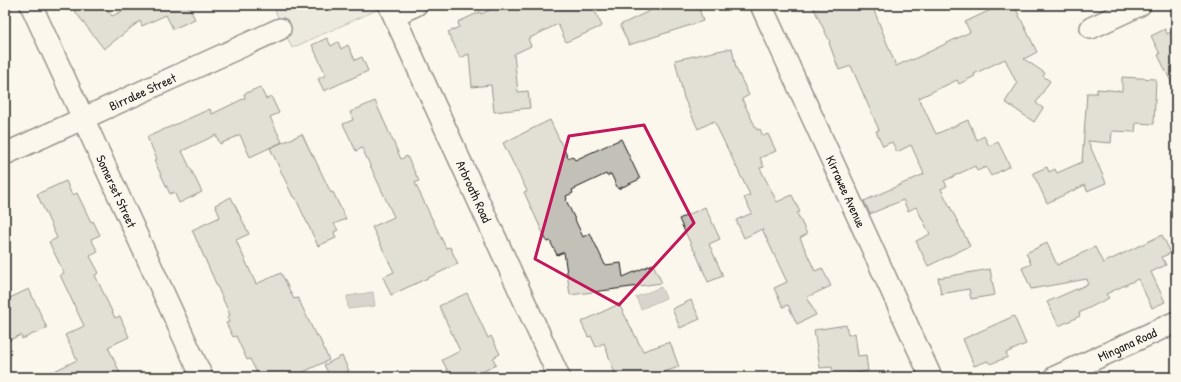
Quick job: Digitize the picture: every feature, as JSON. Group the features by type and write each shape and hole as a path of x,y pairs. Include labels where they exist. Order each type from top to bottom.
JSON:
{"street":[{"name":"Somerset Street","path":"31,5 202,377"},
{"path":"392,10 416,5"},
{"name":"Kirrawee Avenue","path":"761,5 931,377"},
{"path":"1091,28 1140,5"},
{"name":"Arbroath Road","path":"392,10 559,377"},
{"name":"Birralee Street","path":"5,154 280,29"},
{"name":"Mingana Road","path":"1055,377 1176,322"}],"highlighted area":[{"path":"644,125 694,223 619,305 535,259 569,136"}],"shaded area":[{"path":"388,5 292,48 273,6"},
{"path":"661,287 666,298 641,309 636,297"},
{"path":"373,292 375,306 348,309 347,296"}],"building":[{"path":"70,5 103,5 112,16 133,5 188,5 195,19 173,29 166,15 142,26 140,21 104,49"},
{"path":"499,5 592,5 602,26 566,42 558,24 528,39 531,46 514,54 518,92 528,91 530,108 494,112 491,85 472,87 469,54 460,58 448,32 459,27 458,22 480,12 481,14"},
{"path":"662,5 698,5 703,21 629,45 620,25"},
{"path":"812,5 872,5 896,66 911,59 912,60 970,32 965,22 1001,5 1014,5 1037,52 1024,59 1045,73 1043,76 1050,81 1036,103 1043,108 1034,122 1005,102 1017,84 1005,59 974,74 975,76 959,84 957,80 919,98 936,134 968,120 977,140 984,136 989,146 998,142 1010,166 991,176 986,167 977,171 975,166 944,181 947,186 941,189 970,246 928,266 916,241 930,234 916,207 908,211 903,200 870,214 864,201 924,174 911,145 897,152 892,142 883,146 876,131 879,130 851,66 839,70 829,43 830,42"},
{"path":"1165,29 1167,34 1176,29 1176,92 1158,55 1160,54 1151,36"},
{"path":"327,38 331,46 338,42 341,49 348,45 355,60 362,57 368,71 324,91 318,79 326,75 312,45"},
{"path":"732,48 736,68 749,95 742,99 757,130 760,129 763,136 768,134 776,151 760,158 764,167 760,168 777,202 792,195 800,212 797,213 807,234 800,238 815,271 822,268 831,286 807,297 816,315 797,324 788,305 783,307 774,288 787,282 762,229 744,238 736,220 752,213 744,198 750,195 714,121 698,129 684,98 675,60"},
{"path":"1122,77 1156,79 1154,124 1136,123 1135,132 1112,131 1111,143 1088,141 1106,183 1087,191 1085,185 1047,203 1033,173 1047,167 1049,172 1055,169 1057,173 1082,162 1087,93 1097,93 1097,89 1122,91"},
{"path":"260,87 266,99 271,96 279,113 270,117 282,142 250,157 240,135 220,144 216,135 182,151 202,192 179,203 174,192 170,194 154,160 157,159 147,137 210,109 212,114 245,98 244,94"},
{"path":"375,101 401,159 407,156 419,181 415,183 446,248 450,247 458,264 391,295 383,277 394,272 372,227 394,217 362,148 356,151 343,124 353,120 350,112"},
{"path":"550,120 568,158 572,156 575,160 621,139 640,179 618,189 611,174 607,176 606,174 572,190 573,193 566,196 566,200 583,237 590,233 605,265 621,263 623,277 653,264 662,283 570,295 564,252 557,255 550,241 547,242 524,192 527,191 503,143"},
{"path":"302,134 331,193 333,192 346,219 334,224 338,230 334,232 336,238 318,246 270,148"},
{"path":"66,181 72,195 77,193 91,222 93,221 100,235 91,239 98,252 90,256 99,273 95,275 115,318 120,316 129,337 108,347 122,377 42,377 77,360 65,335 84,326 60,275 64,273 49,242 57,238 37,194"},
{"path":"231,197 249,234 236,240 256,284 281,273 294,299 298,298 316,336 318,335 329,360 293,377 259,377 250,359 247,360 236,336 233,337 226,323 229,322 227,317 230,315 192,230 220,217 215,205"},
{"path":"705,207 720,239 709,244 723,276 708,282 679,219"},
{"path":"1162,235 1171,253 1162,257 1166,265 1151,272 1165,302 1152,308 1138,279 1106,294 1109,298 1079,313 1080,316 1059,326 1047,302 1088,284 1087,279 1031,289 1022,268 1031,264 1026,253 1047,243 1057,265 1095,247 1103,263"},
{"path":"990,269 995,295 971,299 969,289 941,294 938,278"},
{"path":"29,289 47,328 22,339 21,335 5,342 5,300"},
{"path":"467,293 488,338 491,336 500,354 493,358 496,365 472,377 451,377 442,360 460,351 439,306"},
{"path":"691,300 700,319 680,328 672,309"},
{"path":"619,304 643,351 670,342 679,367 649,377 616,377 604,343 596,347 591,336 588,337 581,322"},
{"path":"1014,316 1026,344 1006,353 1008,357 990,364 988,361 974,366 963,339"},
{"path":"846,325 848,335 855,333 858,356 866,355 868,371 833,377 832,367 820,368 814,330"},
{"path":"342,356 349,371 336,377 330,377 324,365"}]}
